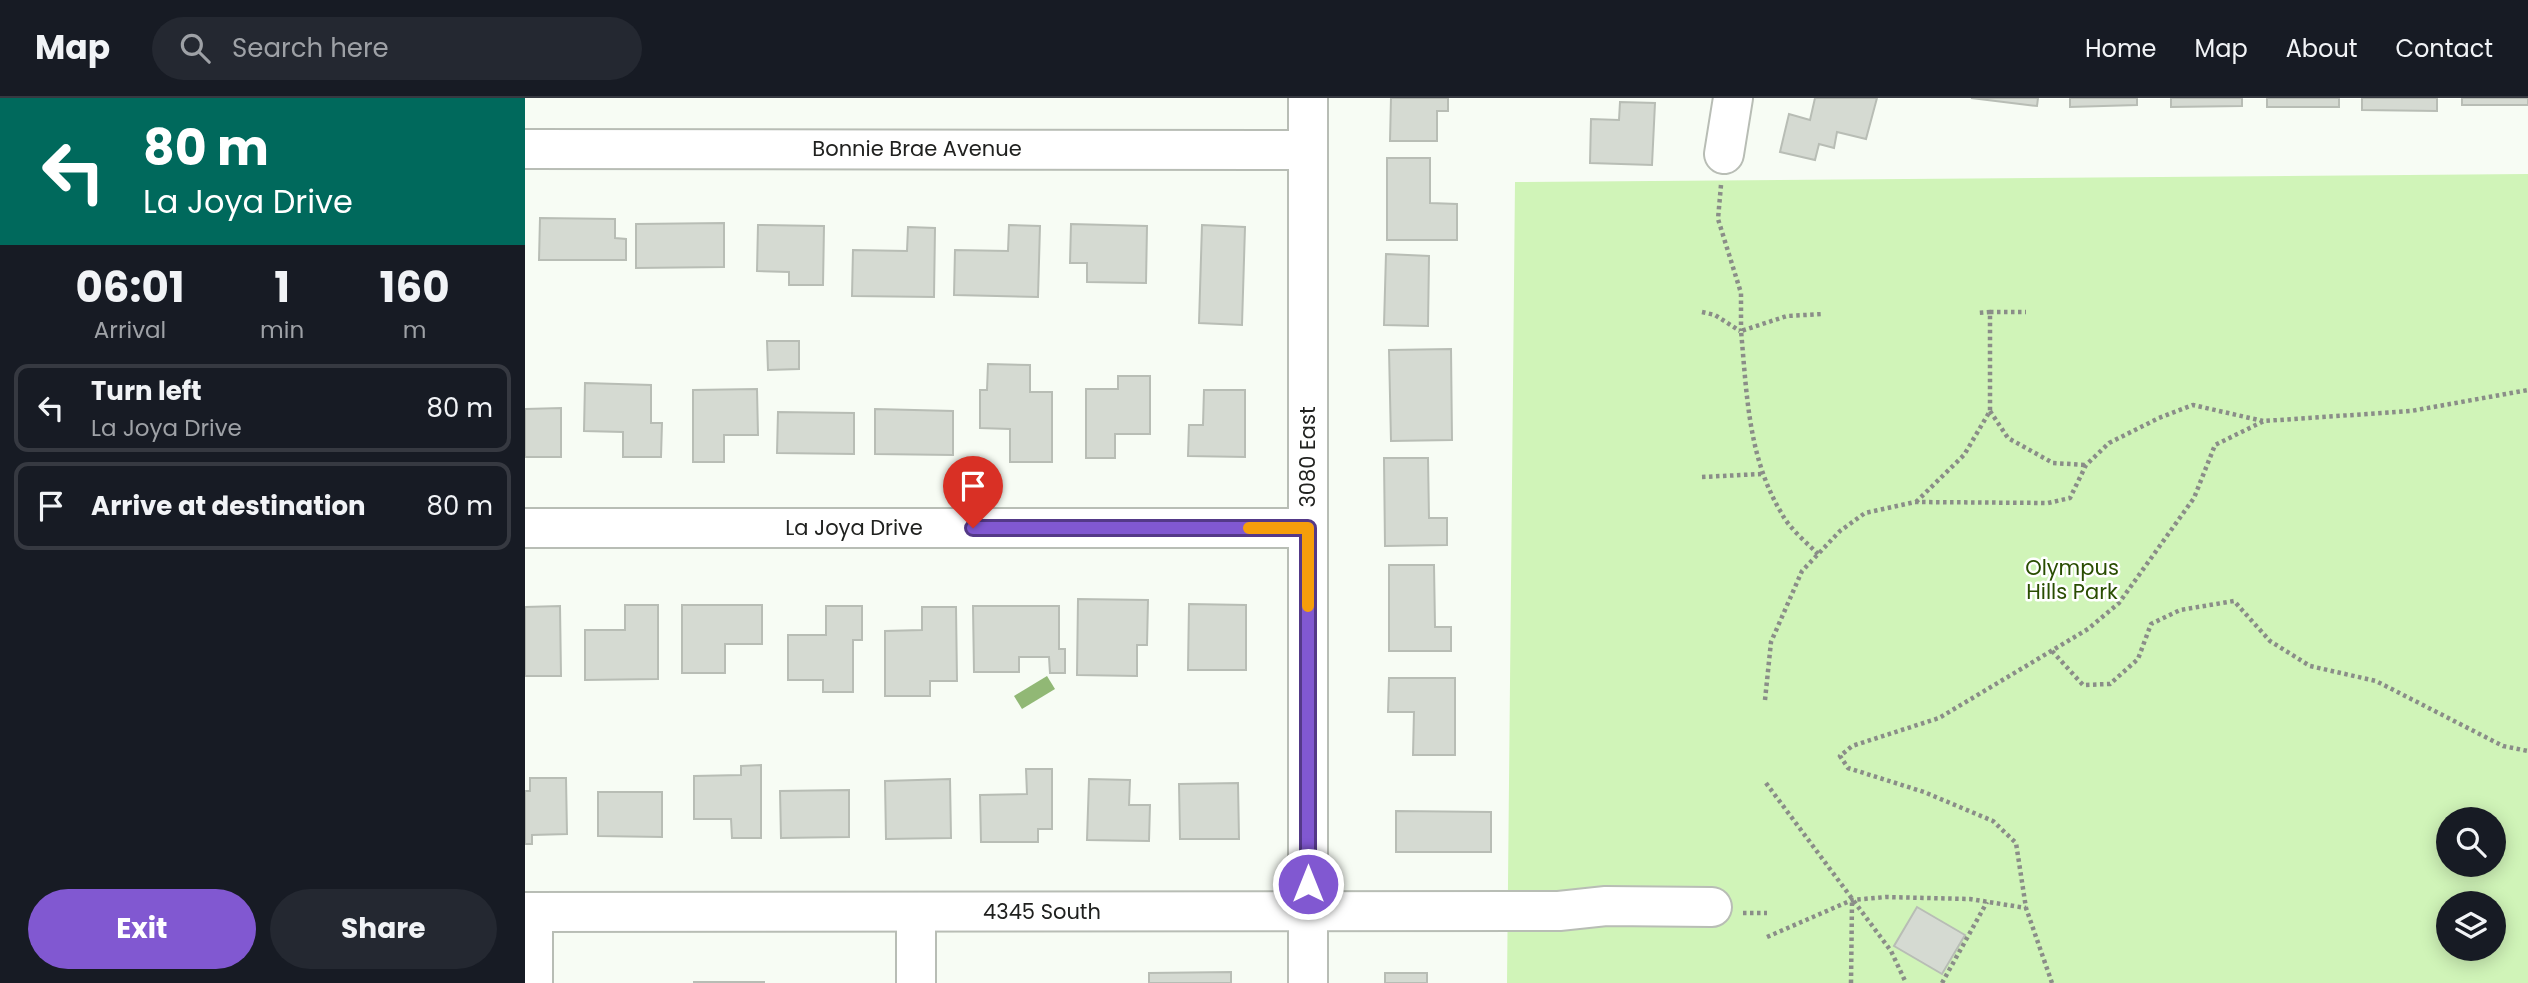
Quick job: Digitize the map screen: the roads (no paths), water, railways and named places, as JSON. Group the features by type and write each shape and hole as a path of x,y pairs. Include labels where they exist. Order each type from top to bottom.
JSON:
{"street":[{"name":"3080 East","path":"1308,98 1308,983"},
{"path":"1724,154 1733,98"},
{"name":"Bonnie Brae Avenue","path":"525,149 1308,150"},
{"name":"La Joya Drive","path":"525,528 1308,528"},
{"name":"4345 South","path":"529,912 1559,911 1606,906 1712,907"},
{"path":"529,912 533,983"},
{"path":"916,912 916,983"}],"park label":[{"name":"Olympus Hills Park","path":"2072,580"}]}
